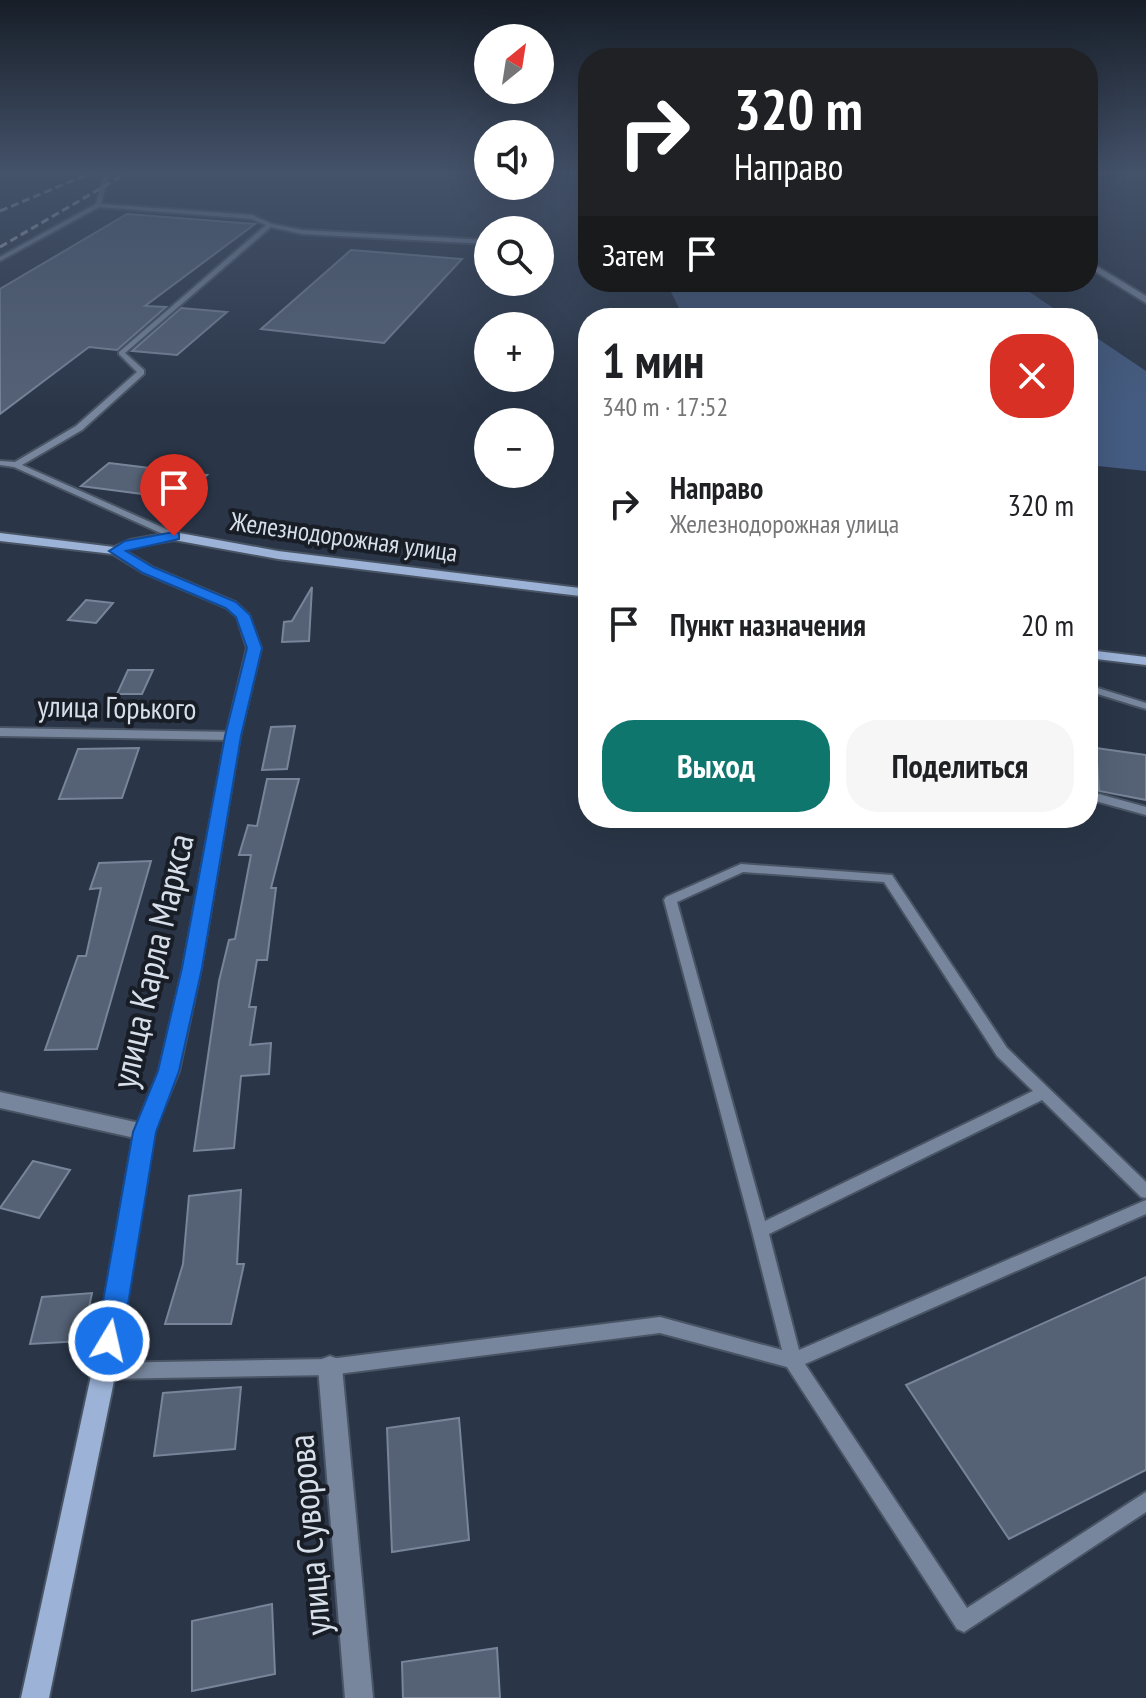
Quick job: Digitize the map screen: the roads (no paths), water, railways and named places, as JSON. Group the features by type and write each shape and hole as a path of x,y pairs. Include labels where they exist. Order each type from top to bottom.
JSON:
{"main road":[{"name":"Железнодорожная улица","path":"0,537 116,551 130,544 174,536 278,555 578,592"},
{"name":"улица Карла Маркса","path":"35,1698 104,1371 144,1132 169,1071 189,983 233,736 254,648 243,615 231,605 148,570 116,551"},
{"path":"1098,655 1146,661"}],"street":[{"path":"1098,269 1146,300"},
{"path":"1129,289 1146,287"},
{"name":"улица Горького","path":"0,732 233,736"},
{"path":"0,1100 144,1132"},
{"name":"улица Суворова","path":"330,1367 359,1698"}],"lane":[{"path":"16,465 79,428 141,372 121,353 238,252"},
{"path":"0,463 16,465 174,536"},
{"path":"1098,691 1146,706"},
{"path":"1098,798 1146,811"},
{"path":"1146,1192 1002,1052 888,878 741,868 670,900 793,1361 964,1622 1146,1501"},
{"path":"760,1231 1044,1092"},
{"path":"104,1371 330,1367 660,1325 793,1361 1146,1207"}]}
